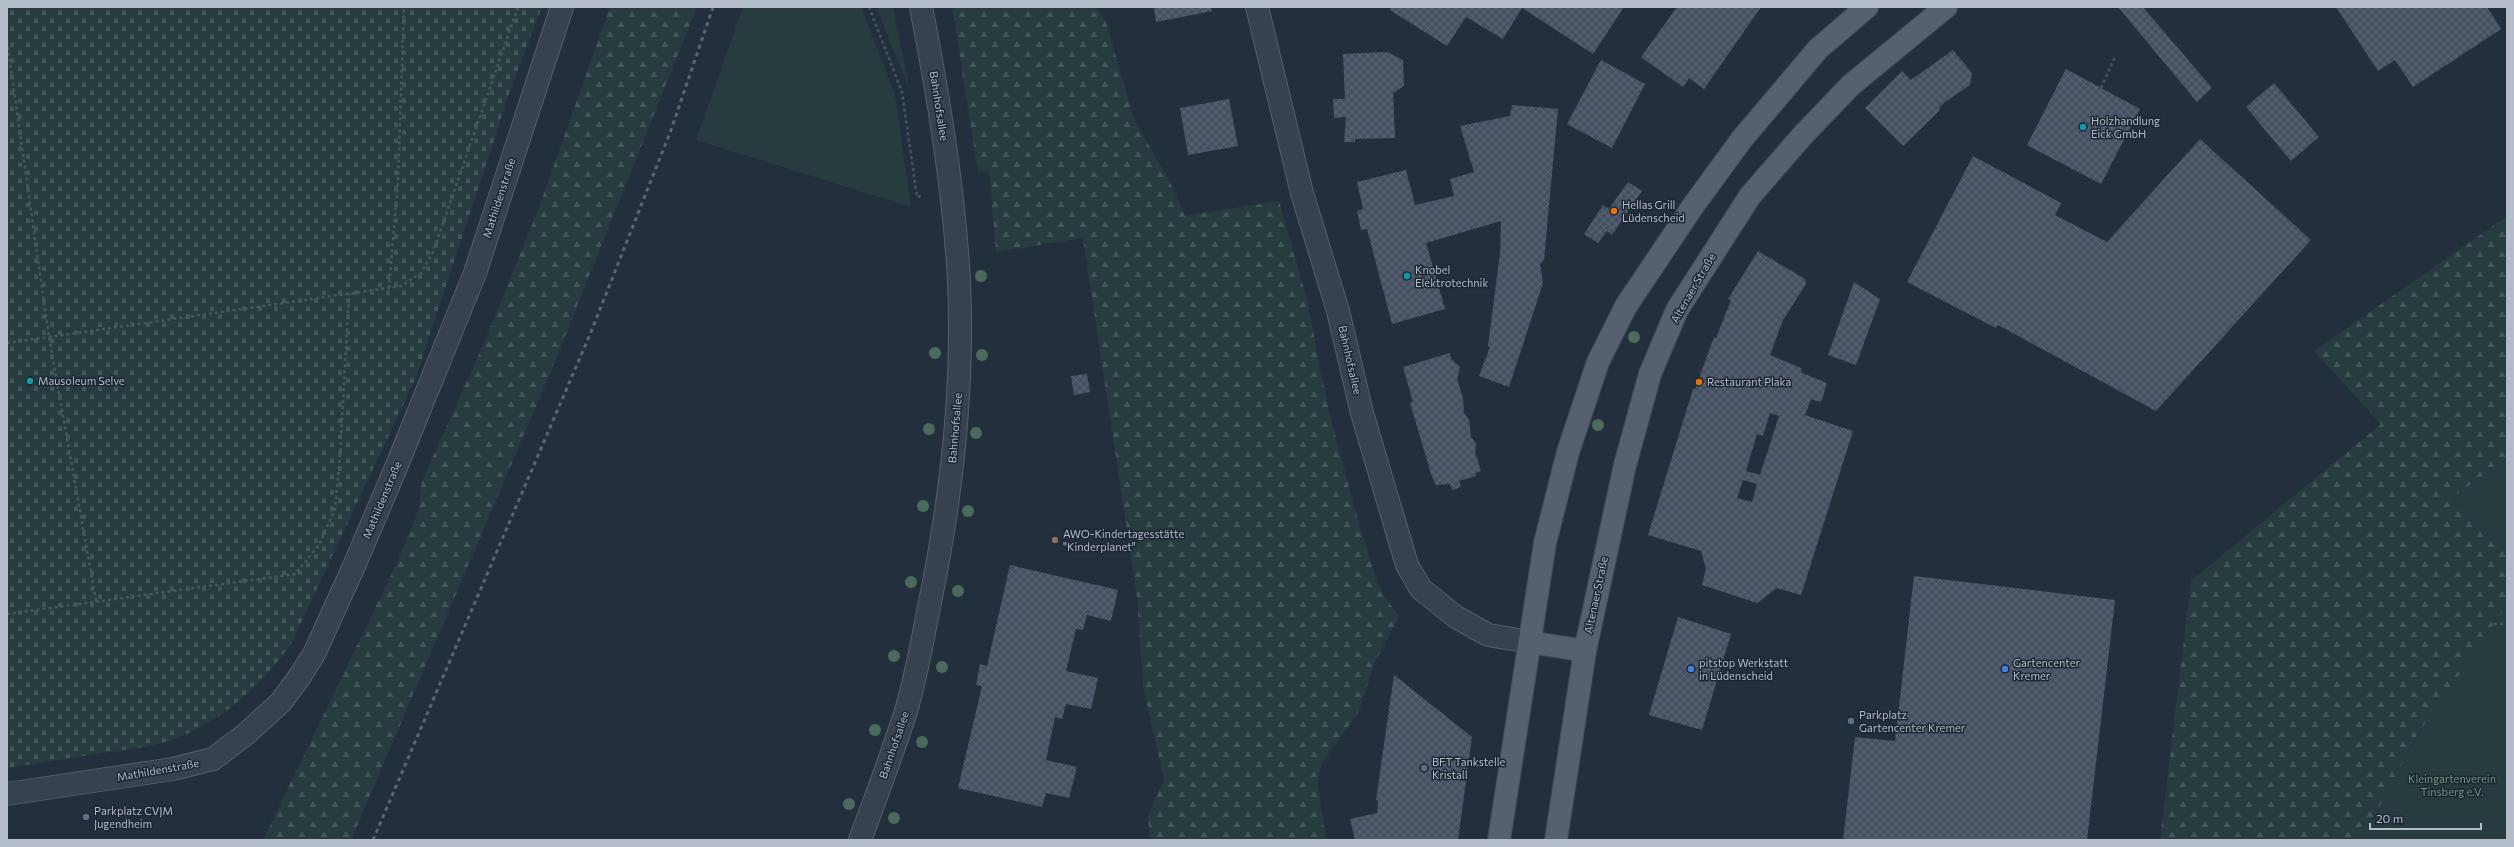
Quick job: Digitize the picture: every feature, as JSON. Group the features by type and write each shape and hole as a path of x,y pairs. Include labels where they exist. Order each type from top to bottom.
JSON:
{"main road":[{"path":"1499,840 1546,543 1568,452 1598,362 1626,306 1693,206 1742,139 1818,49 1867,7"},
{"name":"Altenaer Straße","path":"1556,840 1585,651 1625,465 1650,374 1677,310 1750,196 1803,135 1851,85 1946,7"},
{"path":"1530,642 1585,651"}],"street":[{"name":"Mathildenstraße","path":"7,794 174,769 213,759 246,734 281,702 298,679 314,654 357,560 396,470 475,273 562,7"},
{"name":"Bahnhofsallee","path":"860,840 906,710 945,533 958,404 959,283 941,109 921,7"},
{"name":"Bahnhofsallee","path":"1257,7 1302,192 1338,311 1362,413 1407,565 1421,589 1456,617 1488,635 1530,642"}],"path":[{"path":"389,288 398,180 404,7"},
{"path":"7,343 389,288 400,286 421,273 433,252 518,7"},
{"path":"869,7 902,92 917,197 950,193"},
{"path":"7,40 49,336 96,601"},
{"path":"2101,88 2115,58"},
{"path":"7,614 295,574 307,562 319,544 334,509 340,456 349,293"},
{"path":"2494,624 2507,624"}],"green space":[{"path":"7,7 542,7 511,88 417,375 291,644 270,671 246,695 219,716 189,733 158,744 7,768"},
{"path":"610,7 697,7 549,376 351,840 263,840 396,565 419,509 422,481 484,343 538,210"},
{"path":"743,7 861,7 895,94 911,207 696,140"},
{"path":"876,7 893,7 910,91"},
{"path":"952,7 1097,7 1106,22 1134,119 1170,182 1185,216 1279,201 1307,299 1329,412 1354,506 1377,582 1384,596 1399,616 1374,664 1359,711 1322,763 1318,777 1318,786 1326,840 1150,840 1148,816 1164,779 1143,687 1137,596 1083,238 996,252 989,171 978,172"},
{"path":"2507,216 2507,459 2453,497 2507,552 2507,605 2416,737 2372,821 2365,840 2160,840 2191,581 2381,424 2314,351"},
{"path":"2507,459 2507,552 2453,497"},
{"name":"Kleingartenverein Tinsberg e.V.","path":"2507,605 2507,840 2365,840 2378,808 2429,718"}],"building":[{"path":"1154,7 1211,7 1212,11 1156,22"},
{"path":"1392,7 1624,7 1593,54 1522,8 1503,39 1466,17 1447,46 1390,10"},
{"path":"1677,7 1761,7 1704,89 1689,78 1683,87 1641,57"},
{"path":"2118,7 2143,7 2212,88 2197,102"},
{"path":"2336,7 2487,7 2501,29 2413,87 2395,60 2378,71"},
{"path":"1953,50 1972,73 1970,85 1945,102 1939,108 1940,110 1903,146 1865,108 1902,71 1911,80"},
{"path":"1387,52 1403,60 1404,86 1393,93 1395,138 1355,139 1355,142 1344,142 1346,117 1334,118 1333,99 1345,99 1343,54"},
{"path":"1601,60 1645,84 1612,148 1567,124"},
{"name":"Holzhandlung Eick GmbH","path":"2066,69 2140,109 2101,184 2027,145"},
{"path":"2274,83 2319,137 2291,161 2246,107"},
{"path":"1229,99 1238,146 1188,155 1180,108"},
{"path":"1512,105 1558,109 1544,260 1540,264 1543,283 1509,387 1479,376 1490,347 1488,346 1500,253 1501,221 1426,243 1445,309 1392,324 1367,229 1361,230 1357,211 1363,209 1357,182 1406,170 1415,205 1454,196 1450,179 1474,172 1460,126 1510,116"},
{"path":"2200,139 2311,240 2156,411 1998,325 1996,328 1907,282 1973,156 2061,203 2055,215 2107,242"},
{"name":"Hellas Grill Lüdenscheid","path":"1628,182 1642,191 1612,235 1607,231 1598,243 1584,234 1603,205 1609,209"},
{"path":"1758,251 1805,279 1806,284 1783,320 1770,355 1801,368 1802,373 1827,383 1822,400 1820,402 1811,399 1805,415 1853,431 1801,595 1777,588 1757,603 1702,585 1706,569 1701,551 1648,535 1693,389 1695,389 1714,337 1716,338 1731,300 1728,299","holes":["1770,413 1779,416 1760,475 1746,471 1757,434 1763,436","1743,480 1757,484 1752,502 1737,498"]},
{"path":"1854,282 1880,299 1856,365 1828,355"},
{"path":"1450,353 1451,359 1460,367 1457,379 1463,398 1464,413 1469,420 1471,437 1476,444 1475,452 1481,471 1475,473 1476,476 1459,481 1461,487 1452,490 1450,484 1436,485 1432,477 1410,403 1413,402 1403,367"},
{"path":"1087,374 1090,392 1074,395 1071,376"},
{"path":"1010,565 1118,590 1111,621 1087,615 1083,630 1076,629 1066,671 1098,678 1091,709 1066,704 1062,719 1055,717 1046,760 1077,767 1069,798 1046,793 1042,807 958,788 982,686 976,685 980,664 987,666"},
{"name":"Gartencenter Kremer","path":"1914,576 2115,600 2087,840 1843,840 1855,737 1895,741"},
{"name":"pitstop Werkstatt in Lüdenscheid","path":"1678,617 1731,634 1702,730 1649,715"},
{"name":"BFT Tankstelle Kristall","path":"1394,675 1472,737 1458,840 1355,840 1350,819 1377,813 1378,801 1376,800"}],"railway":[{"path":"373,840 591,332 671,130 713,7"}],"place":[{"name":"Holzhandlung Eick GmbH","path":"2083,127"},
{"name":"Hellas Grill Lüdenscheid","path":"1614,211"},
{"name":"Knobel Elektrotechnik","path":"1407,276"},
{"name":"Mausoleum Selve","path":"30,381"},
{"name":"Restaurant Plaka","path":"1699,382"},
{"name":"AWO-Kindertagesstätte \"Kinderplanet\"","path":"1055,540"},
{"name":"pitstop Werkstatt in Lüdenscheid","path":"1691,669"},
{"name":"Gartencenter Kremer","path":"2005,669"},
{"name":"Parkplatz Gartencenter Kremer","path":"1851,721"},
{"name":"BFT Tankstelle Kristall","path":"1424,768"},
{"name":"Parkplatz CVJM Jugendheim","path":"86,817"}]}
